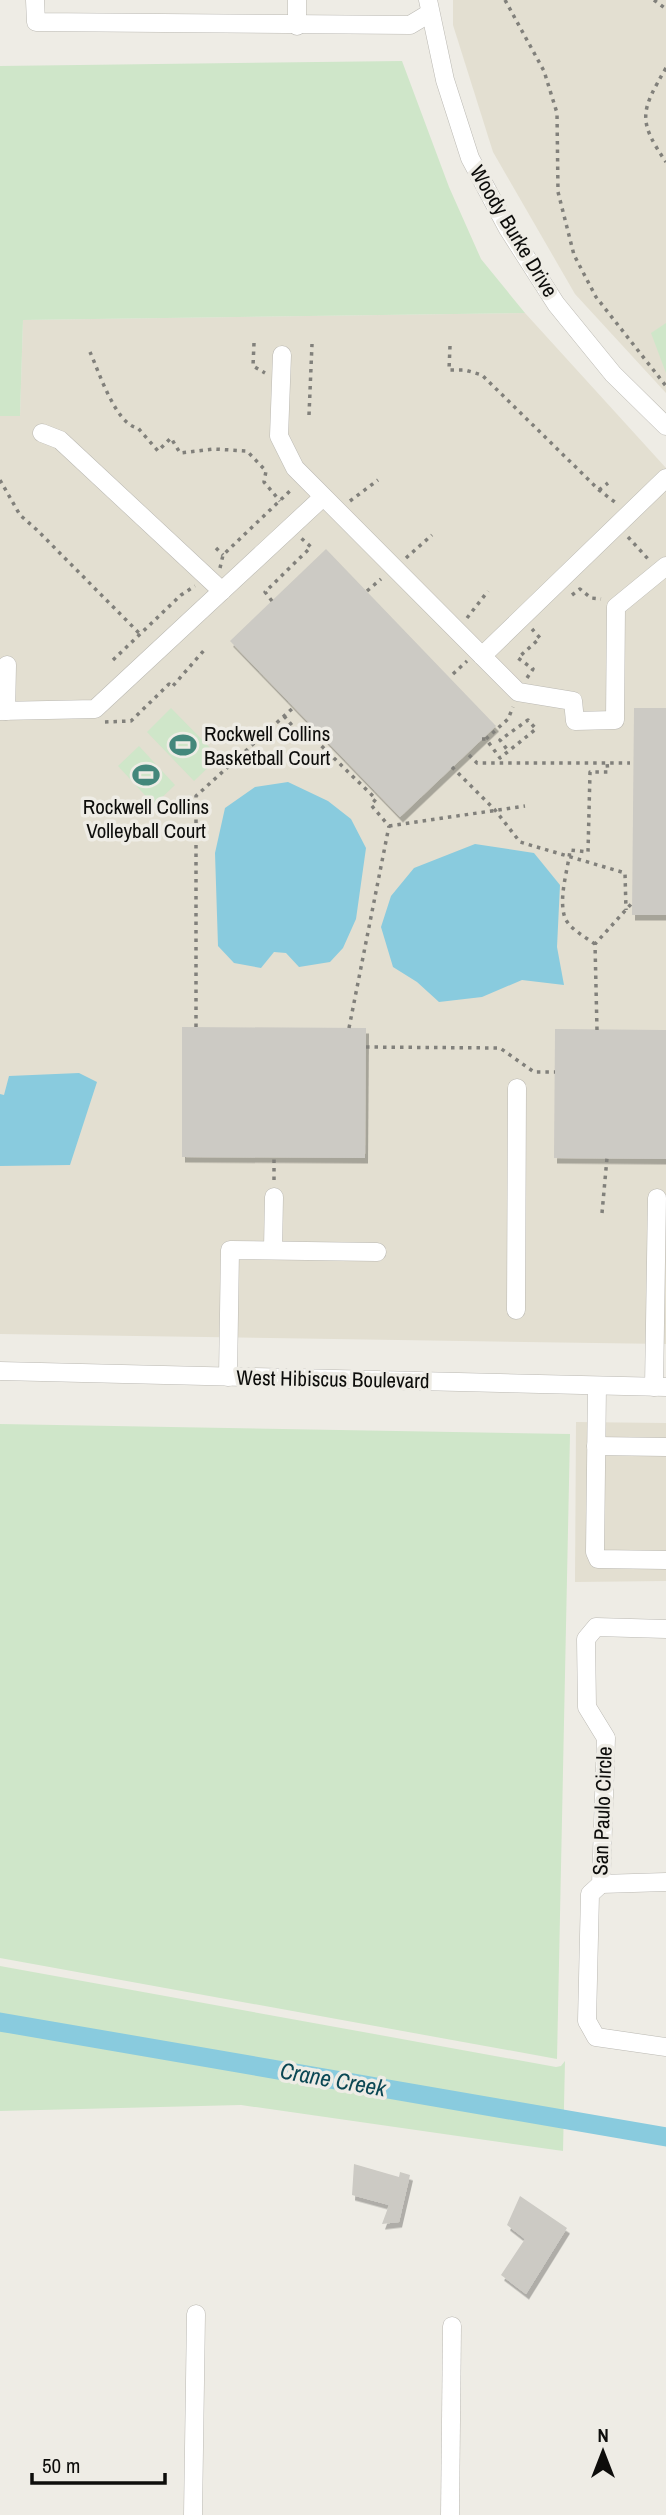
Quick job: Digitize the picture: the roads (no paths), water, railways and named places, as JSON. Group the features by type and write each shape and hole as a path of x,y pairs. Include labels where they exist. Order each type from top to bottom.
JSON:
{"street":[{"path":"35,0 36,22 410,25 429,7"},
{"path":"297,0 297,26"},
{"name":"Woody Burke Drive","path":"429,7 446,80 470,158 508,229 556,304 613,374 666,426"},
{"path":"282,355 279,436 295,468 457,631 474,658 518,692 573,701 575,720 615,720 616,607 663,569"},
{"path":"42,433 60,440 222,591"},
{"path":"474,658 666,478"},
{"path":"7,665 3,710 95,709 323,497"},
{"path":"516,1310 517,1088"},
{"path":"273,1249 274,1197"},
{"path":"657,1198 660,1387"},
{"path":"228,1377 230,1250 377,1252"},
{"name":"West Hibiscus Boulevard","path":"0,1371 660,1387"},
{"path":"597,1386 595,1552 598,1559 666,1560"},
{"path":"596,1446 666,1447"},
{"name":"San Paulo Circle","path":"666,1629 596,1627 586,1639 587,1707 606,1738 601,1884 590,1894 587,2021 596,2037 666,2047"},
{"path":"601,1884 666,1882"},
{"path":"193,2515 195,2314"},
{"path":"450,2515 452,2326"}],"water":[{"path":"288,782 328,801 351,819 366,848 356,919 343,948 330,962 299,967 286,953 274,952 261,968 234,963 218,946 215,853 225,808 255,787"},
{"path":"475,844 534,853 560,885 557,947 564,985 522,980 482,997 439,1002 417,982 393,967 381,927 391,896 414,868"},
{"path":"79,1073 97,1082 70,1165 0,1166 0,1094 4,1095 9,1076"}],"waterway":[{"name":"Crane Creek","path":"0,2022 666,2137"}],"place":[{"name":"Rockwell Collins Basketball Court","path":"183,745"},
{"name":"Rockwell Collins Volleyball Court","path":"146,775"}]}
